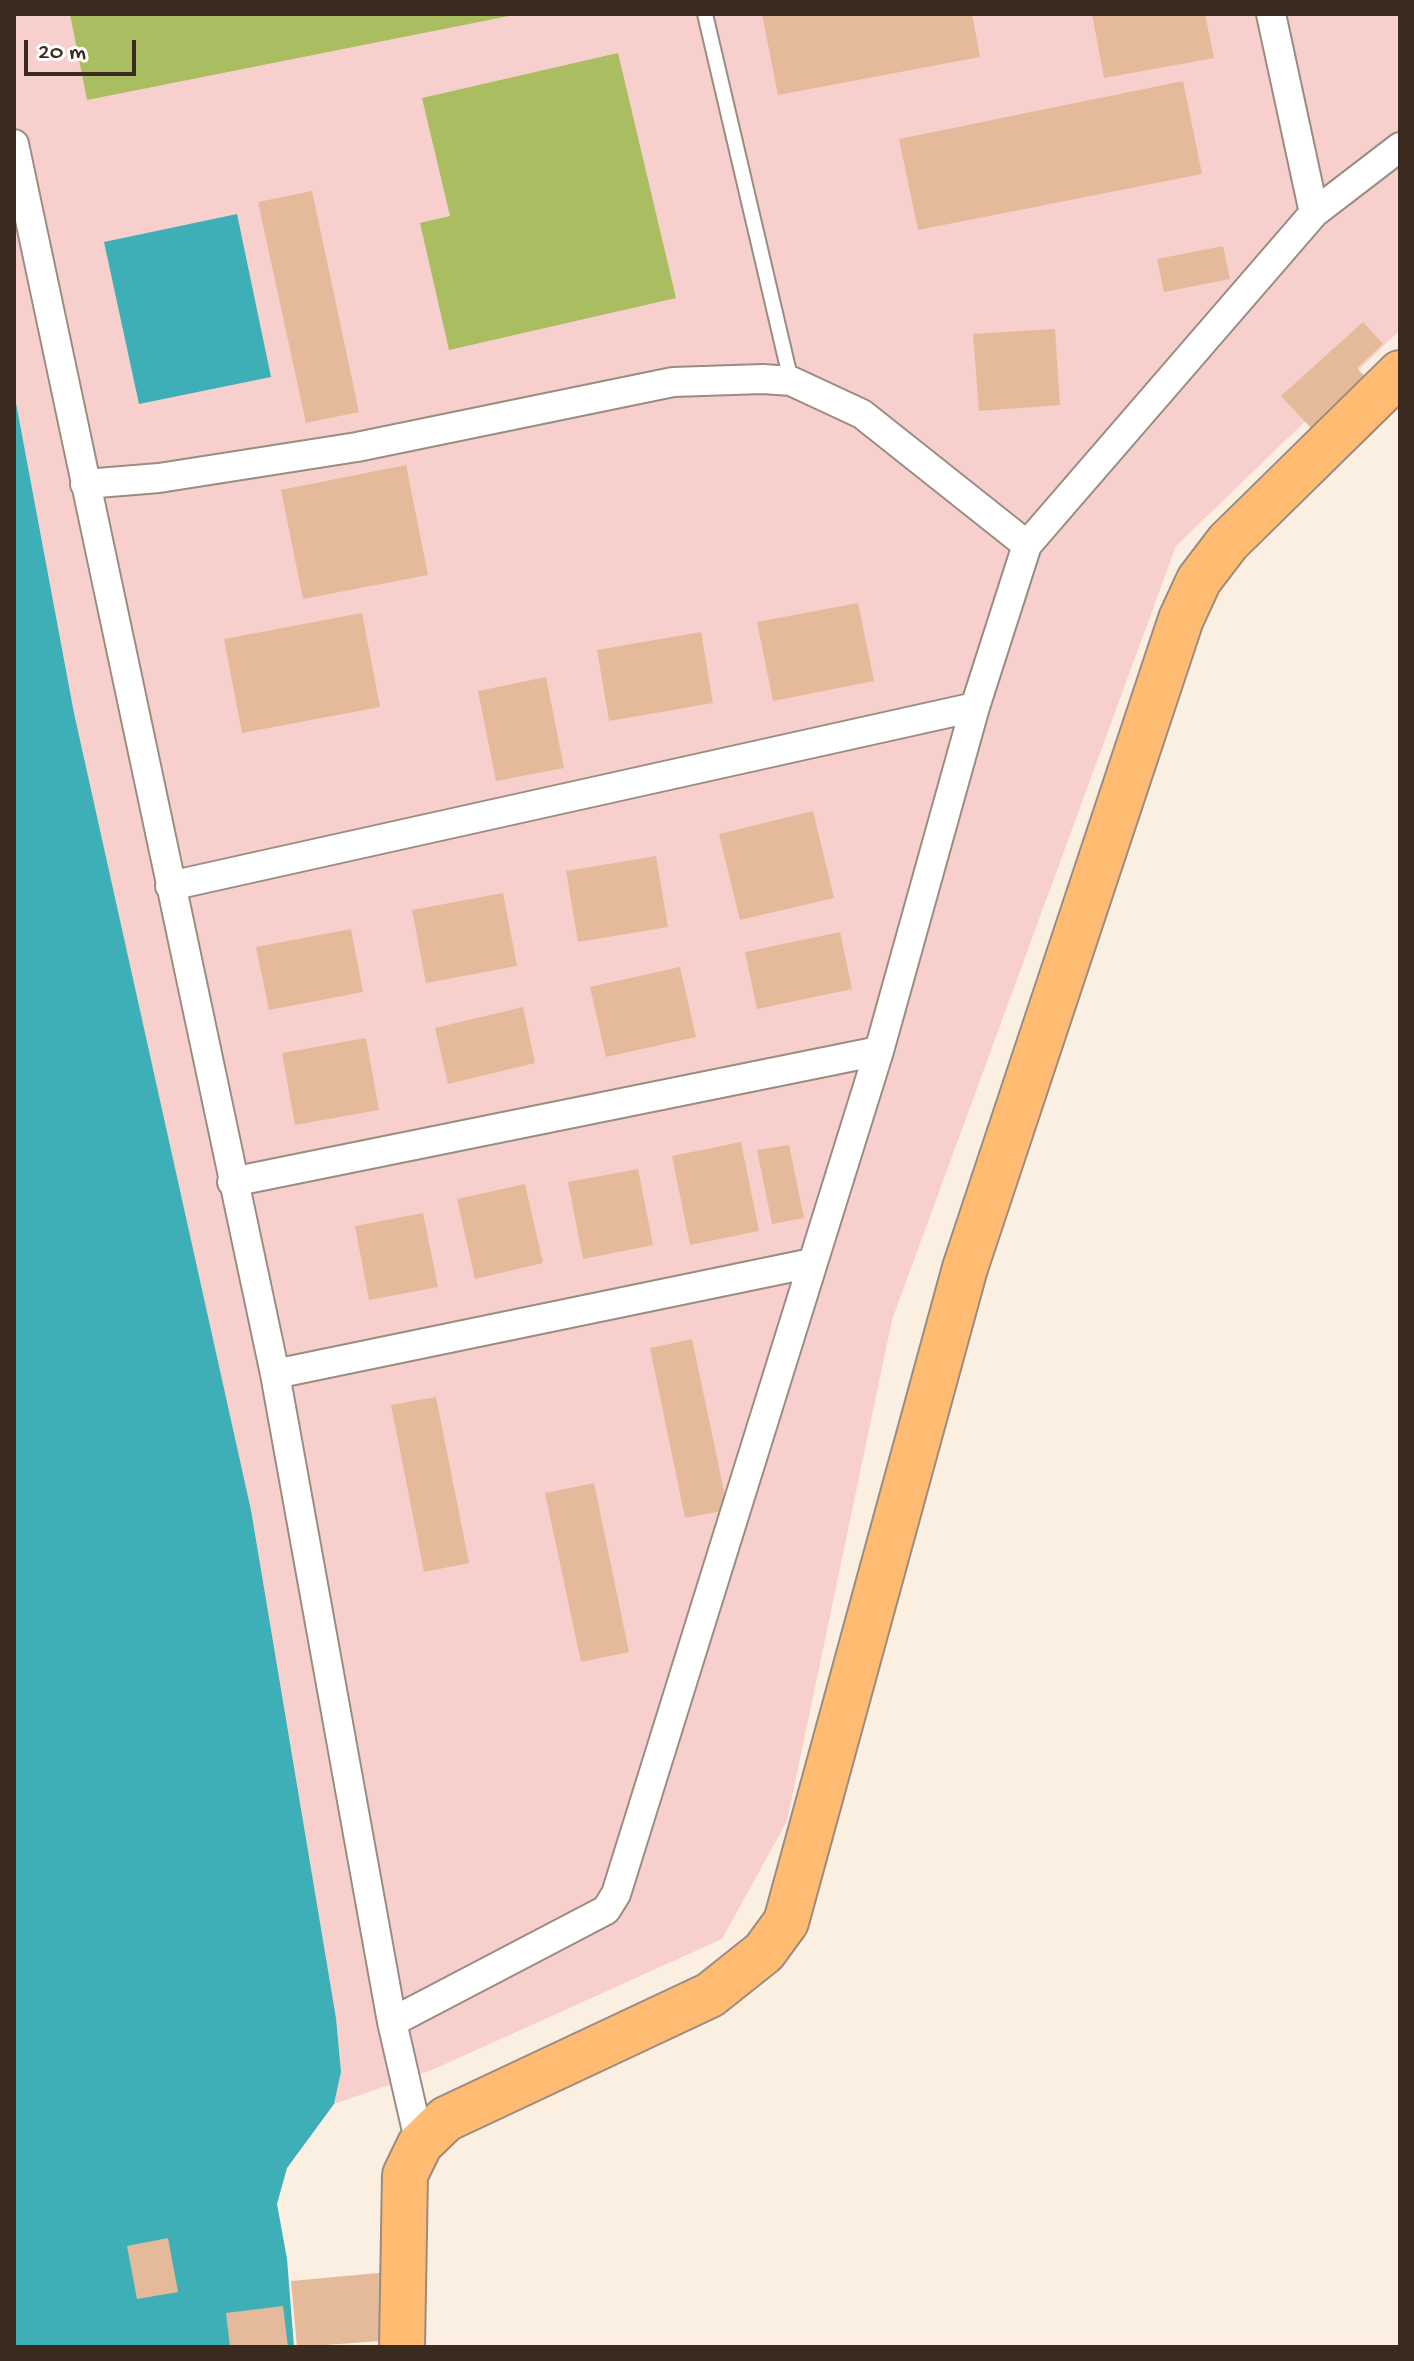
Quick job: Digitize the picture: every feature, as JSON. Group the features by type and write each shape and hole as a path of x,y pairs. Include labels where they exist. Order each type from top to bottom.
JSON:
{"main road":[{"path":"402,2347 405,2175 420,2144 446,2119 710,1995 764,1952 786,1922 965,1268 1181,619 1199,580 1228,542 1400,373"}],"street":[{"path":"1271,14 1314,213"},
{"path":"14,144 275,1374 392,2022 420,2144"},
{"path":"392,2022 598,1915 606,1910 616,1894 879,1051 975,707 1027,545 1314,213 1400,147"},
{"path":"85,484 159,478 357,447 673,382 791,381 862,414 1027,545"},
{"path":"170,886 975,707"},
{"path":"232,1182 879,1051"},
{"path":"275,1374 812,1263"}],"lane":[{"path":"705,14 791,381"}],"shaded area":[{"path":"14,14 1400,14 1400,330 1176,546 892,1320 787,1821 722,1939 432,2070 334,2104 341,2072 336,2018 251,1510 74,713 14,392"}],"green space":[{"path":"70,14 508,14 509,16 87,100"},
{"path":"618,53 676,298 449,350 420,223 450,216 422,98"}],"water":[{"path":"237,214 271,377 139,404 104,242"},
{"path":"14,392 74,713 251,1510 336,2018 341,2072 334,2104 287,2168 277,2204 287,2259 294,2347 14,2347"}],"building":[{"path":"762,14 972,14 980,57 778,95"},
{"path":"1092,14 1205,14 1214,58 1104,78"},
{"path":"1183,81 1202,174 918,230 899,139"},
{"path":"312,191 359,412 306,423 258,202"},
{"path":"1223,246 1230,279 1164,292 1157,259"},
{"path":"1363,322 1383,344 1357,368 1367,379 1314,431 1281,396"},
{"path":"1055,329 1060,405 979,411 973,334"},
{"path":"406,465 428,575 303,599 281,490"},
{"path":"858,603 874,681 773,701 757,622"},
{"path":"362,613 380,707 242,733 224,639"},
{"path":"701,632 713,703 609,721 597,650"},
{"path":"546,677 564,768 496,781 478,691"},
{"path":"813,811 834,898 740,920 719,834"},
{"path":"656,856 668,927 578,942 566,871"},
{"path":"503,893 517,966 426,983 412,910"},
{"path":"351,929 363,992 269,1010 256,947"},
{"path":"840,932 852,989 757,1009 745,952"},
{"path":"680,967 696,1037 606,1057 590,987"},
{"path":"523,1007 535,1063 448,1084 435,1028"},
{"path":"366,1038 379,1110 295,1125 282,1053"},
{"path":"741,1142 759,1231 690,1245 672,1156"},
{"path":"789,1145 804,1218 772,1224 757,1150"},
{"path":"638,1169 653,1245 583,1259 568,1182"},
{"path":"525,1184 543,1263 475,1279 457,1199"},
{"path":"423,1213 438,1287 369,1300 355,1226"},
{"path":"692,1339 728,1510 685,1518 650,1348"},
{"path":"436,1397 469,1563 424,1572 391,1405"},
{"path":"594,1483 629,1652 581,1662 545,1493"},
{"path":"168,2238 178,2292 137,2299 127,2246"},
{"path":"389,2272 395,2340 297,2347 291,2281"},
{"path":"283,2306 288,2347 230,2347 226,2313"}]}
